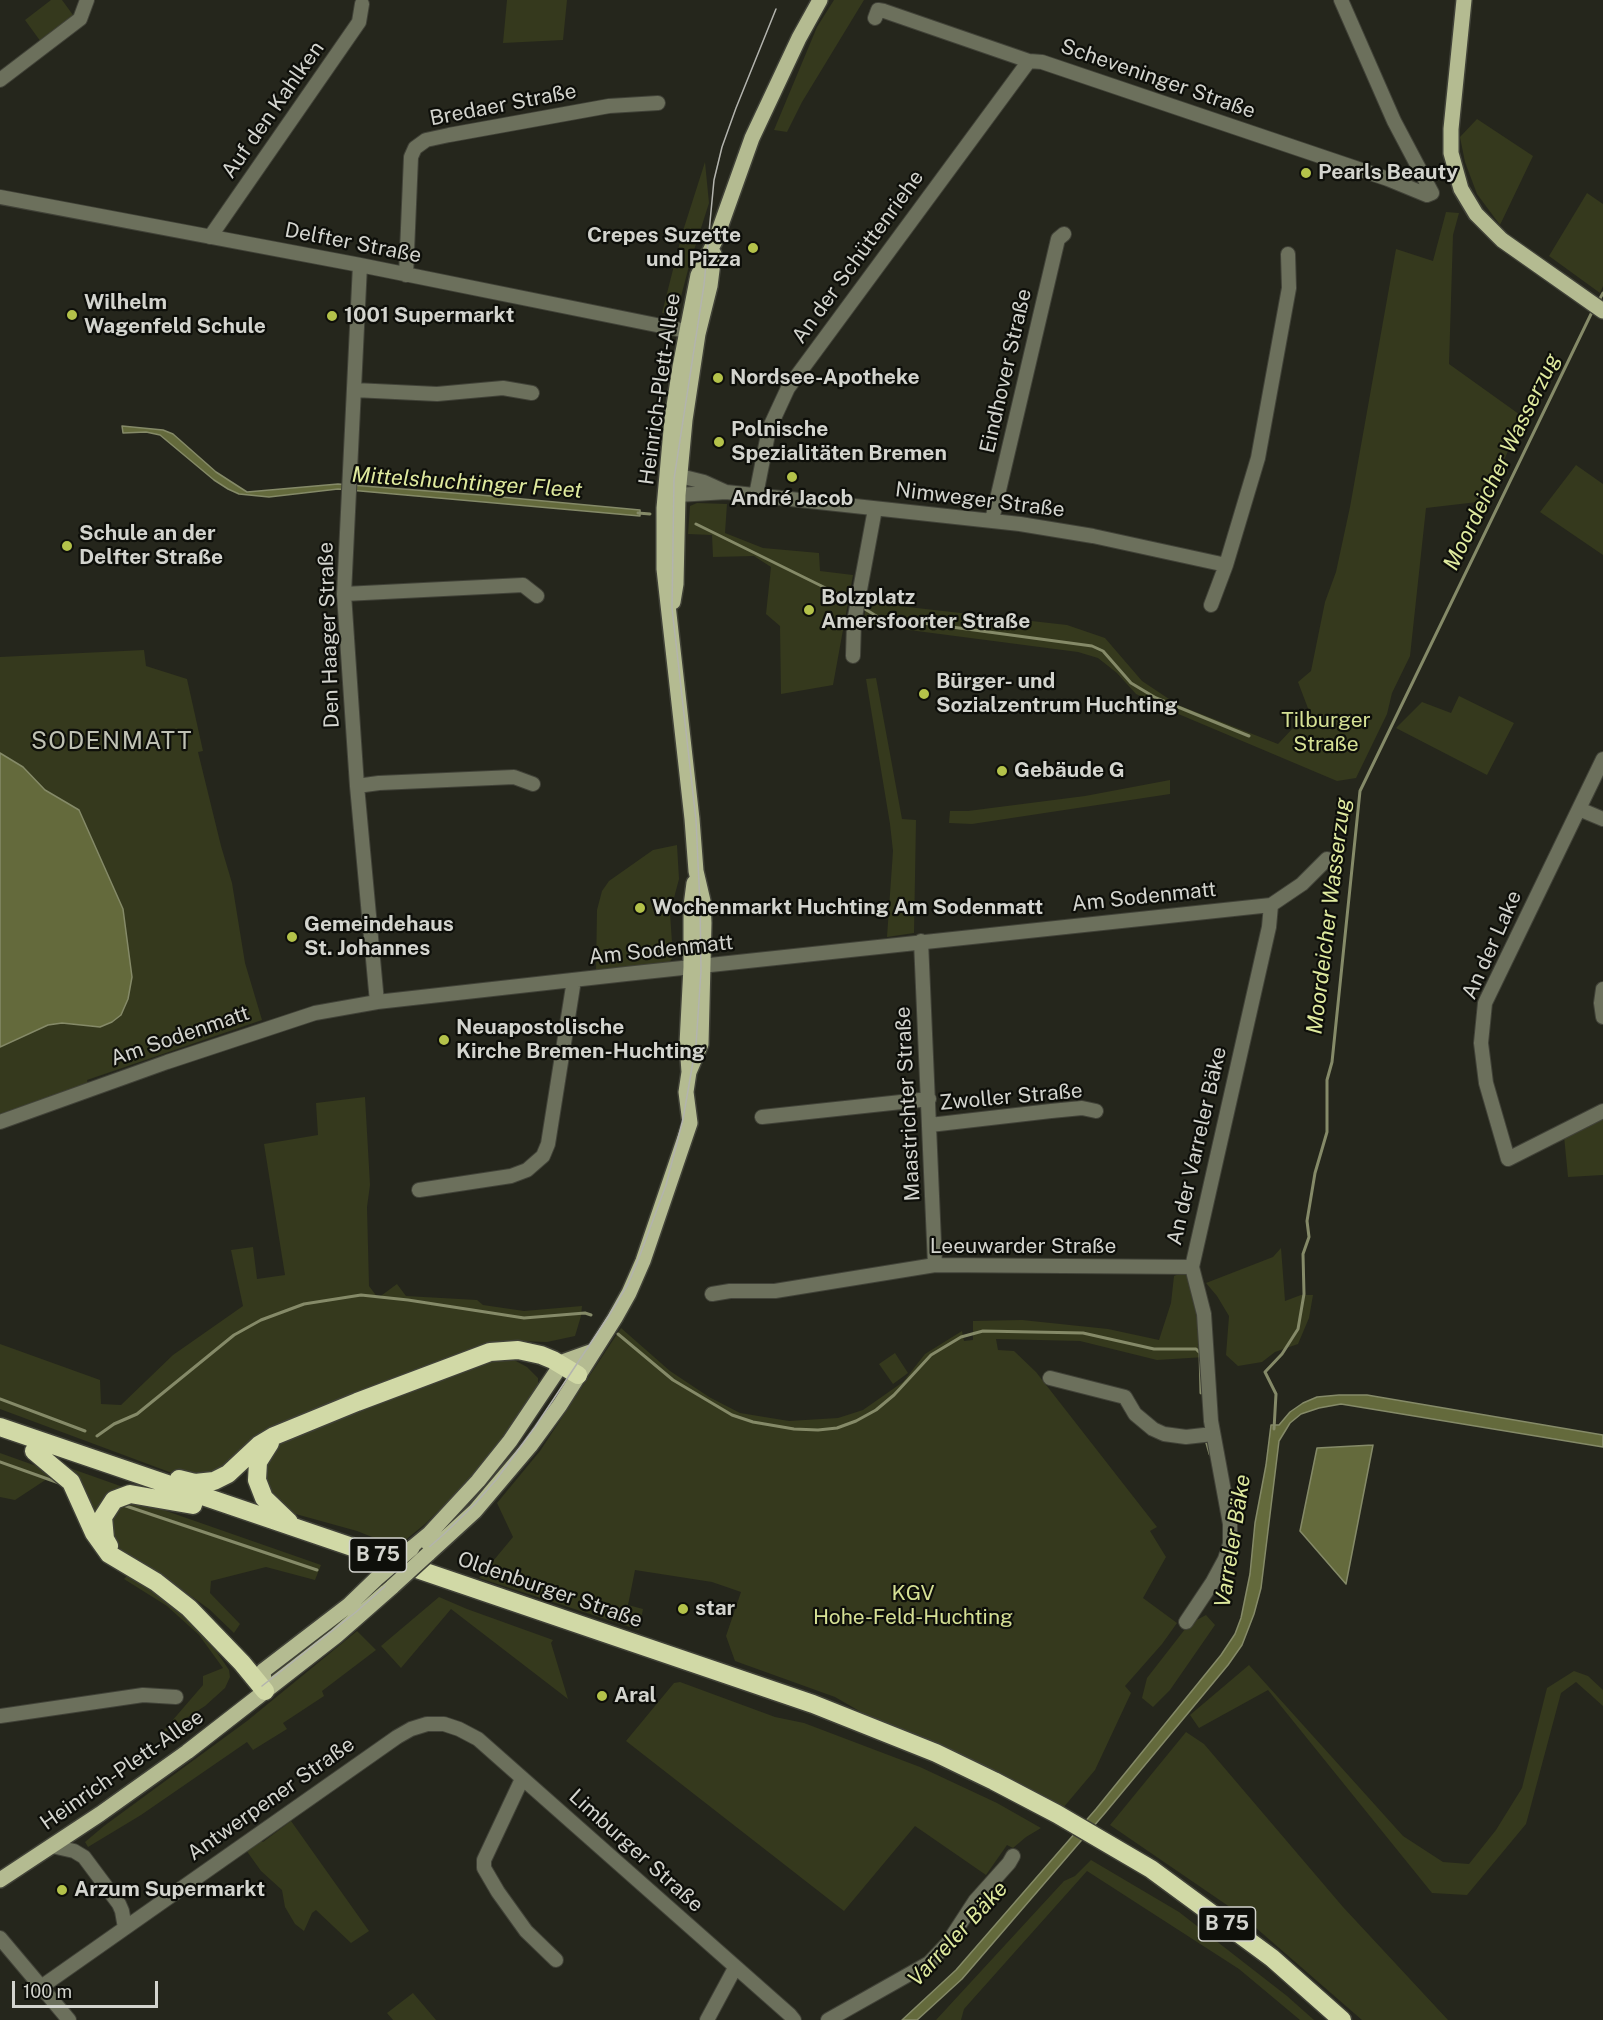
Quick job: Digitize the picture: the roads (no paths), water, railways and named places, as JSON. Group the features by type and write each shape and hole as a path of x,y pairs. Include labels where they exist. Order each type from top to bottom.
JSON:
{"highway":[{"path":"136,1473 195,1483 214,1481 228,1474 259,1445 274,1436 490,1352 524,1351 541,1355 578,1375"},
{"name":"Oldenburger Straße","path":"0,1426 844,1715 945,1758 1100,1846"},
{"path":"274,1436 258,1462 256,1480 264,1498 283,1514 292,1526"},
{"name":"Oldenburger Straße","path":"0,1439 807,1714 956,1775 1053,1818"},
{"path":"34,1451 71,1482 101,1546 115,1558 156,1582 189,1608 242,1663 265,1691"},
{"path":"115,1558 105,1539 103,1528 103,1517 114,1500 130,1494 194,1505"},
{"name":"B 75","path":"1100,1846 1203,1920 1271,1973 1325,2020"},
{"name":"B 75","path":"1100,1846 1151,1869 1272,1958 1342,2020"}],"main road":[{"name":"Heinrich-Plett-Allee","path":"0,1880 187,1752 336,1636 459,1527 497,1487 530,1446 629,1293 658,1222 690,1123 686,1092 689,1072 687,1044 698,967 691,906 696,871 692,819 664,569 673,479 672,419 693,333 698,275 716,239 752,138 799,38 820,0"},
{"path":"1464,0 1451,129 1451,153 1461,189 1476,214 1502,240 1599,308"},
{"name":"Heinrich-Plett-Allee","path":"671,620 676,584 678,495 673,479"},
{"path":"265,1691 262,1671 349,1605 429,1534 478,1481 510,1441 561,1365 565,1361 593,1351"}],"street":[{"path":"0,80 80,19 87,0"},
{"name":"Scheveninger Straße","path":"875,18 878,10 1029,61 1042,62 1388,179 1427,195 1432,194 1394,121 1341,0"},
{"name":"Auf den Kahlken","path":"210,237 359,22 362,4"},
{"name":"An der Schüttenriehe","path":"756,495 769,429 788,388 1029,61"},
{"name":"Bredaer Straße","path":"406,275 411,157 415,148 426,140 600,107 657,103"},
{"name":"Delfter Straße","path":"0,197 693,333"},
{"name":"Eindhover Straße","path":"992,520 1059,239 1064,234"},
{"path":"1211,605 1226,565 1258,458 1289,288 1288,254"},
{"name":"Den Haager Straße","path":"360,266 344,594 357,786 377,1002"},
{"path":"354,390 437,394 503,388 532,393"},
{"name":"Nimweger Straße","path":"673,479 704,482 726,492"},
{"name":"Nimweger Straße","path":"678,495 726,492 992,520 1093,536 1226,565"},
{"path":"853,656 854,622 875,509"},
{"path":"344,594 523,585 537,596"},
{"name":"An der Lake","path":"1603,759 1485,1003 1481,1043 1486,1083 1508,1159 1603,1111"},
{"path":"357,786 514,777 533,784"},
{"path":"1578,809 1603,819"},
{"name":"Am Sodenmatt","path":"0,1122 167,1062 315,1013 377,1002 921,941 1271,905 1302,884 1327,858"},
{"name":"An der Varreler Bäke","path":"1186,1622 1212,1583 1230,1544 1228,1507 1213,1434 1209,1401 1204,1314 1192,1268 1268,932 1271,905"},
{"name":"Maastrichter Straße","path":"921,941 935,1265"},
{"path":"419,1190 511,1176 527,1170 543,1156 548,1144 574,980"},
{"path":"1603,989 1601,1003 1603,1017"},
{"path":"762,1117 929,1099"},
{"name":"Zwoller Straße","path":"930,1125 1082,1108 1096,1111"},
{"name":"Leeuwarder Straße","path":"712,1294 730,1291 778,1291 935,1265 1192,1268"},
{"path":"1050,1378 1125,1397 1135,1414 1153,1429 1164,1434 1186,1437 1213,1434"},
{"path":"0,1716 144,1695 177,1697"},
{"name":"Antwerpener Straße","path":"41,1988 397,1737 427,1724 444,1724"},
{"name":"Limburger Straße","path":"444,1724 478,1739 794,2020"},
{"path":"522,1779 484,1860 484,1868 526,1931 556,1960"},
{"path":"51,1846 74,1851 84,1857 119,1904 125,1928"},
{"path":"828,2020 929,1963 947,1944 975,1900 1009,1863 1012,1856"},
{"path":"0,1938 69,2020"},
{"path":"707,2020 735,1968"}],"waterway":[{"name":"Moordeicher Wasserzug","path":"1598,302 1603,293"},
{"name":"Moordeicher Wasserzug","path":"1274,1429 1276,1394 1265,1372 1282,1354 1298,1329 1304,1294 1303,1254 1309,1237 1307,1221 1315,1173 1327,1132 1327,1080 1332,1062 1360,791 1593,310"},
{"name":"Mittelshuchtinger Fleet","path":"638,513 650,514"},
{"name":"Mittelshuchtinger Fleet","path":"696,524 854,602"},
{"name":"Mittelshuchtinger Fleet","path":"860,606 878,617 1092,646 1103,651 1131,683 1156,698 1249,736"},
{"path":"97,1436 114,1424 137,1414 234,1335 261,1320 304,1304 361,1295 524,1318 585,1313 591,1315"},
{"path":"618,1334 673,1380 732,1415 753,1422 794,1429 837,1428 856,1421 876,1410 894,1395 931,1355 961,1337 983,1331 1083,1333 1154,1349 1196,1349 1200,1353 1201,1393"},
{"path":"0,1399 85,1431"},
{"path":"1206,1440 1210,1454"},
{"path":"0,1462 59,1483"},
{"path":"123,1505 317,1570"}],"tram line":[{"path":"262,1686 356,1612 444,1534 496,1480 535,1427 628,1284 666,1185 683,1119 696,1045 701,971 696,820 672,608 674,479 704,285 714,180 722,147 736,108 776,9"}],"place":[{"name":"Pearls Beauty","path":"1306,173"},
{"name":"Crepes Suzette und Pizza","path":"753,248"},
{"name":"Wilhelm Wagenfeld Schule","path":"72,315"},
{"name":"1001 Supermarkt","path":"332,316"},
{"name":"Nordsee-Apotheke","path":"718,378"},
{"name":"Polnische Spezialitäten Bremen","path":"719,442"},
{"name":"André Jacob","path":"792,477"},
{"name":"Schule an der Delfter Straße","path":"67,546"},
{"name":"Bolzplatz Amersfoorter Straße","path":"809,610"},
{"name":"Bürger- und Sozialzentrum Huchting","path":"924,694"},
{"name":"Gebäude G","path":"1002,771"},
{"name":"Wochenmarkt Huchting Am Sodenmatt","path":"640,908"},
{"name":"Gemeindehaus St. Johannes","path":"292,937"},
{"name":"Neuapostolische Kirche Bremen-Huchting","path":"444,1040"},
{"name":"star","path":"683,1609"},
{"name":"Aral","path":"602,1696"},
{"name":"Arzum Supermarkt","path":"62,1890"}],"district":[{"name":"SODENMATT","path":"112,742"}],"park label":[{"name":"Tilburger Straße","path":"1326,733"},
{"name":"KGV Hohe-Feld-Huchting","path":"913,1606"}],"water label":[{"name":"Varreler Bäke","path":"1233,1541"},
{"name":"Varreler Bäke","path":"958,1934"}]}
